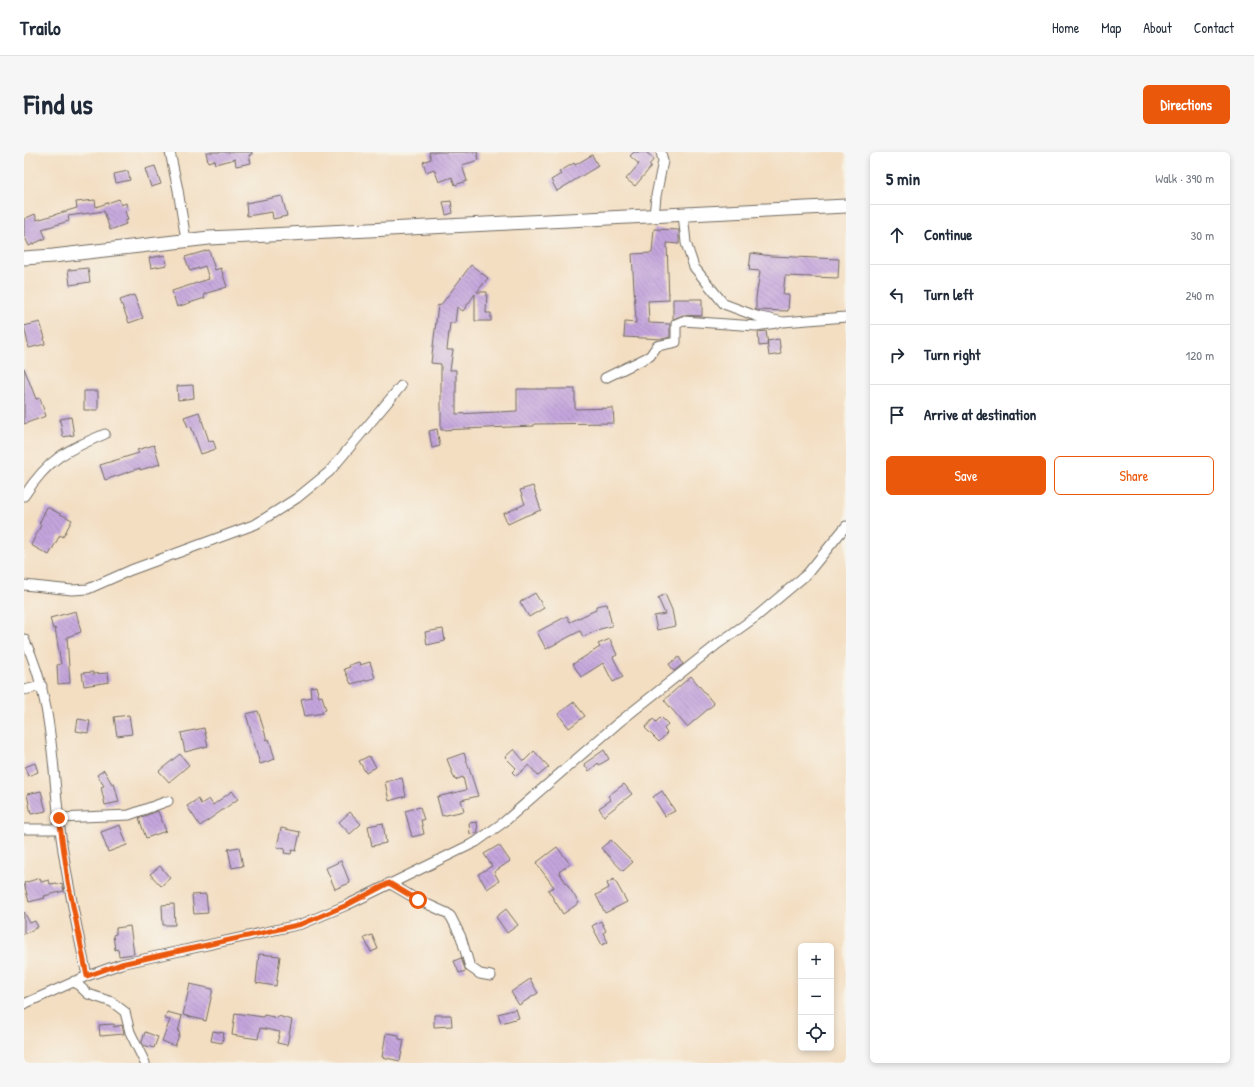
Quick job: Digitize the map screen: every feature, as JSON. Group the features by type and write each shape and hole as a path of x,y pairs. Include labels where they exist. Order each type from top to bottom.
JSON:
{"main road":[{"path":"24,258 186,240 846,206"}],"street":[{"path":"170,152 186,240"},
{"path":"654,216 656,196 663,161 661,152"},
{"path":"683,214 686,243 694,267 724,304 756,316 783,322"},
{"path":"605,378 650,356 657,346 676,342 676,324 683,321 756,326 846,316"},
{"path":"24,584 72,590 88,589 131,570 256,524 297,498 329,472 401,386"},
{"path":"24,496 45,468 56,458 71,449 105,434"},
{"path":"24,1004 87,976 121,964 302,924 347,905 389,883 476,842 504,822 618,723 719,643 757,616 806,574 846,526"},
{"path":"24,639 32,655 42,686 51,744 60,829 87,976"},
{"path":"24,690 42,686"},
{"path":"59,818 129,815 168,801"},
{"path":"24,829 60,829"},
{"path":"389,883 452,917 461,937 470,967 480,974 491,976"},
{"path":"74,982 88,994 112,1002 125,1012 130,1032 145,1063"}],"building":[{"path":"206,152 252,152 252,154 249,155 251,163 236,166 235,159 215,164 214,160 208,162"},
{"path":"429,152 477,152 479,160 462,165 467,181 455,185 452,177 439,182 434,169 426,172 423,162 431,159"},
{"path":"634,152 646,152 654,159 649,165 651,167 635,186 626,179 639,164 630,156"},
{"path":"592,155 598,166 557,191 551,180 561,174 559,172"},
{"path":"155,166 161,184 151,187 145,169"},
{"path":"128,171 130,180 116,183 114,174"},
{"path":"282,196 287,216 273,219 272,212 247,216 246,203"},
{"path":"119,199 121,205 126,203 128,210 125,211 128,220 125,221 126,224 110,230 104,211 68,216 69,221 42,229 46,238 29,246 24,235 24,219 35,214 37,220 77,208 76,202 95,200 96,207"},
{"path":"451,201 453,213 446,215 443,202"},
{"path":"654,229 679,230 679,244 667,243 669,300 648,301 649,323 670,324 670,337 663,339 624,337 625,322 636,323 632,254 652,253"},
{"path":"209,250 215,270 221,268 227,287 204,294 205,298 177,307 172,291 209,279 205,266 190,271 185,257"},
{"path":"751,253 771,256 839,259 838,278 785,276 783,295 789,295 788,311 756,310 756,298 760,271 749,270"},
{"path":"165,255 167,265 151,268 149,258"},
{"path":"471,265 488,278 477,292 487,292 486,313 491,313 491,321 475,321 475,294 463,311 457,307 455,323 450,323 447,350 453,350 450,370 456,370 456,414 517,411 517,389 575,389 575,409 613,408 614,423 534,424 534,426 441,430 441,364 431,363 438,305 440,306"},
{"path":"88,268 90,282 70,285 68,270"},
{"path":"134,295 143,318 129,323 120,300"},
{"path":"673,299 702,299 702,316 683,315 673,319"},
{"path":"40,322 45,338 45,344 29,348 24,326"},
{"path":"766,331 768,345 759,346 758,332"},
{"path":"779,339 781,354 769,356 767,341"},
{"path":"24,368 36,399 40,398 46,416 24,424"},
{"path":"193,385 194,398 178,400 177,386"},
{"path":"84,391 98,391 98,410 84,410"},
{"path":"199,412 209,441 213,440 216,449 201,454 191,426 188,427 184,417"},
{"path":"71,417 74,435 63,437 60,419"},
{"path":"437,429 440,446 432,448 429,431"},
{"path":"154,445 160,464 140,470 140,468 105,480 100,465 139,453 137,450"},
{"path":"533,486 541,510 508,524 503,514 525,504 520,490"},
{"path":"47,507 72,520 63,537 60,535 49,555 31,545 41,525 39,524"},
{"path":"535,593 544,608 529,617 520,602"},
{"path":"665,594 672,610 675,626 657,630 654,616 665,614 658,598"},
{"path":"607,604 612,626 600,629 583,637 580,631 546,649 537,632 567,616 570,622 596,610 596,606"},
{"path":"76,611 81,632 67,637 70,683 58,684 57,665 61,664 55,628 53,629 50,618"},
{"path":"443,629 445,641 427,645 425,632"},
{"path":"610,639 617,655 613,657 623,677 613,682 603,663 581,677 573,664 600,647 598,644"},
{"path":"679,657 683,664 674,671 669,664"},
{"path":"359,662 360,665 370,662 375,678 351,684 344,669 350,667 349,665"},
{"path":"93,672 93,674 108,673 109,682 84,686 82,673"},
{"path":"691,676 714,704 687,727 664,700"},
{"path":"316,686 319,697 322,696 326,710 322,711 323,713 305,716 301,699 311,697 310,687"},
{"path":"574,702 585,716 569,728 558,714"},
{"path":"258,711 275,759 260,764 246,714"},
{"path":"129,715 132,734 117,736 114,717"},
{"path":"661,717 668,724 664,729 667,733 659,742 645,728 653,719 656,722"},
{"path":"78,719 90,721 88,733 76,731"},
{"path":"204,728 208,746 185,752 181,733"},
{"path":"514,749 524,761 534,751 549,767 538,776 529,765 516,776 512,772 516,768 505,757"},
{"path":"604,750 609,759 599,765 598,763 589,771 584,764"},
{"path":"464,753 478,796 461,800 464,811 442,816 437,797 466,790 463,777 455,780 447,759"},
{"path":"180,754 189,765 169,782 159,771"},
{"path":"369,756 376,767 366,773 359,761"},
{"path":"35,763 38,772 28,776 25,767"},
{"path":"104,770 112,784 114,783 119,802 105,805 101,787 104,786 97,775"},
{"path":"402,778 406,796 389,801 385,782"},
{"path":"624,784 632,794 604,816 599,808 611,800 608,796"},
{"path":"41,791 46,811 31,814 27,794"},
{"path":"232,791 238,799 200,826 187,806 198,799 201,804 209,799 213,805"},
{"path":"662,791 675,811 665,816 653,797"},
{"path":"420,807 424,820 421,820 424,834 412,837 405,811"},
{"path":"158,811 166,831 146,838 139,818"},
{"path":"350,812 361,824 350,834 339,822"},
{"path":"477,822 478,833 470,834 469,823"},
{"path":"383,823 386,843 372,846 368,826"},
{"path":"120,825 127,845 108,852 101,832"},
{"path":"281,828 300,832 296,851 292,850 291,854 284,853 285,849 277,847"},
{"path":"611,840 633,862 623,871 601,848"},
{"path":"499,845 510,861 494,872 499,881 487,889 478,874 492,866 484,854"},
{"path":"239,847 243,866 232,868 228,849"},
{"path":"557,847 570,864 559,872 579,903 563,914 548,890 554,887 536,863"},
{"path":"341,861 350,883 335,889 326,868"},
{"path":"160,866 170,878 161,886 150,874"},
{"path":"40,878 41,882 49,880 50,884 57,883 57,885 62,883 64,891 44,896 45,898 29,902 24,883"},
{"path":"614,879 627,902 605,913 596,895 609,888 607,883"},
{"path":"206,894 208,913 194,914 192,895"},
{"path":"174,904 175,925 163,925 162,905"},
{"path":"506,909 518,925 507,933 496,917"},
{"path":"24,912 30,923 35,921 38,927 24,934"},
{"path":"601,921 606,931 603,933 608,942 602,945 592,926"},
{"path":"130,926 134,954 119,956 118,949 115,950 113,935 116,934 116,928"},
{"path":"372,935 378,949 371,952 364,938"},
{"path":"259,954 280,956 276,986 256,983"},
{"path":"461,958 466,971 459,973 454,961"},
{"path":"530,979 538,993 519,1005 511,992"},
{"path":"190,984 213,989 206,1021 183,1015"},
{"path":"516,1009 519,1018 501,1023 498,1014"},
{"path":"167,1012 182,1016 178,1032 180,1033 175,1046 162,1041 170,1020 165,1019"},
{"path":"235,1013 263,1017 264,1015 278,1018 278,1016 292,1020 287,1045 277,1043 280,1032 260,1028 258,1039 232,1035"},
{"path":"434,1015 451,1015 452,1026 434,1027"},
{"path":"114,1024 114,1027 122,1025 124,1034 100,1036 99,1025"},
{"path":"213,1031 224,1033 222,1043 211,1041"},
{"path":"145,1032 158,1037 154,1048 143,1045 142,1042"},
{"path":"386,1033 399,1035 399,1039 404,1040 400,1061 382,1057"}],"route":[{"path":"59,818 68,881 87,976 121,964 302,924 347,905 389,883 418,900"}]}
